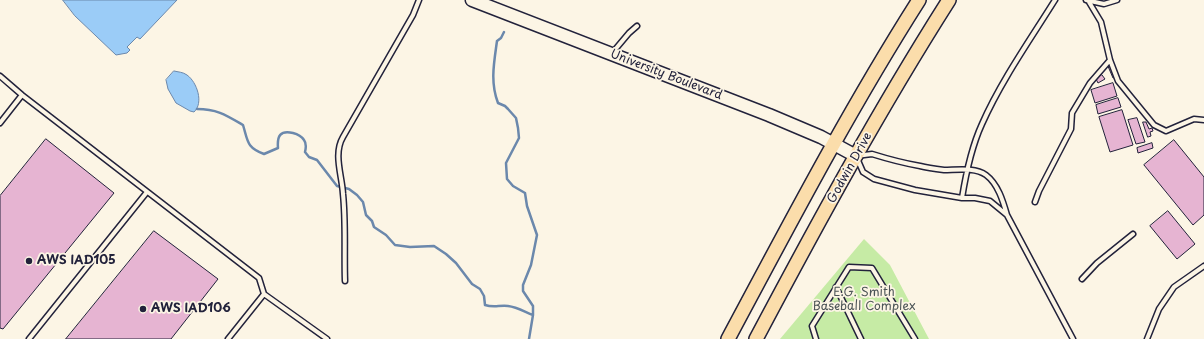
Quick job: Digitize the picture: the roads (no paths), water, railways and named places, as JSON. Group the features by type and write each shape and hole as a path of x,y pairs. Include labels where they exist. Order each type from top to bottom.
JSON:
{"main road":[{"name":"University Boulevard","path":"472,0 769,115 821,137 856,156"},
{"path":"728,339 786,229 919,0"},
{"name":"Godwin Drive","path":"756,339 856,156 949,0"}],"lane":[{"path":"345,281 343,194 338,156 340,142 413,15 420,0"},
{"path":"962,198 966,170 981,125 994,100 1055,0"},
{"path":"1088,1 1104,4 1117,0"},
{"path":"1088,1 1101,22 1110,60 1118,81 1154,125 1166,131 1194,119 1204,120"},
{"path":"612,54 629,33 637,26"},
{"path":"1035,202 1039,191 1071,129 1072,113 1090,83 1110,60"},
{"path":"0,76 22,95 259,278 264,294 327,339"},
{"path":"0,123 22,95"},
{"path":"1007,215 990,201 915,190 874,179 862,172 856,156 872,154 919,166 943,170 966,170 985,174 994,183 1003,200 1007,215 1074,339"},
{"path":"29,339 147,192"},
{"path":"1082,279 1097,263 1133,234"},
{"path":"1147,339 1159,309 1174,287 1204,266"},
{"path":"816,339 812,326 849,267 872,268 915,339"},
{"path":"836,287 862,339"},
{"path":"228,339 264,294"}],"water":[{"path":"63,0 177,0 140,39 137,37 127,47 130,50 127,53 116,55 75,16"},
{"path":"174,71 187,75 194,82 198,93 199,103 194,112 176,103 168,89 166,80"}],"waterway":[{"path":"504,32 501,38 497,41 493,72 494,88 498,103 505,106 516,118 519,138 506,163 507,179 513,186 525,193 527,206 537,235 531,265 523,285 523,291 533,306 529,339"},
{"path":"197,109 221,113 243,125 247,139 251,146 264,154 278,148 278,140 282,133 295,133 305,142 305,152 309,157 317,160 337,186 349,189 357,195 363,202 366,215 372,221 374,227 386,235 395,245 410,247 434,246 456,263 472,284 480,289 484,296 485,305 518,308 533,315"}],"place":[{"name":"AWS IAD105","path":"29,261"},
{"name":"AWS IAD106","path":"143,309"}],"park label":[{"name":"E.G. Smith Baseball Complex","path":"864,300"}]}
